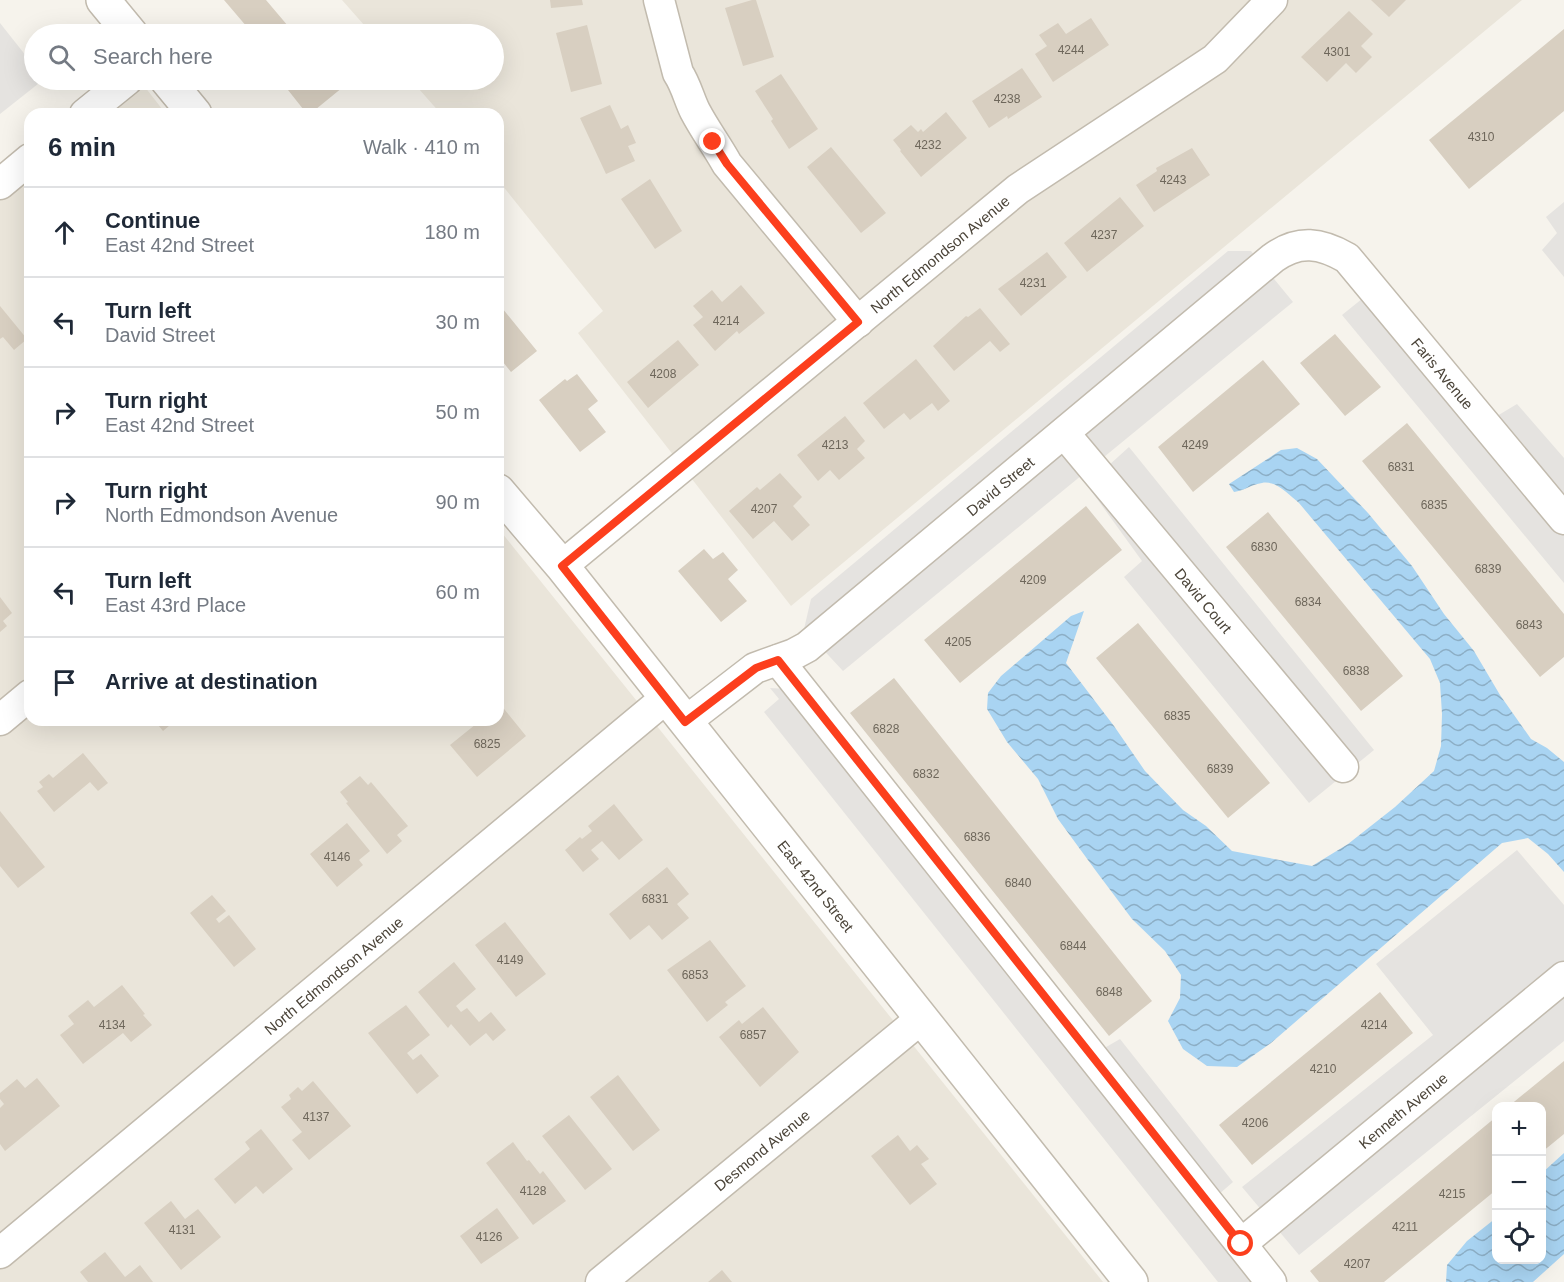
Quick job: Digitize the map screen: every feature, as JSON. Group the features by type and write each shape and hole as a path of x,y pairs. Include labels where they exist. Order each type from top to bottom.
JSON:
{"street":[{"path":"103,0 123,24"},
{"path":"659,0 678,72 713,142 739,179 858,322"},
{"name":"North Edmondson Avenue","path":"562,566 1018,189 1215,58 1272,0"},
{"path":"92,108 115,90"},
{"path":"175,90 190,108"},
{"path":"0,184 24,164"},
{"name":"David Street","path":"676,710 756,668 794,654 807,646 1273,258 1291,248 1310,245"},
{"name":"Faris Avenue","path":"1310,245 1325,247 1347,258 1564,519"},
{"name":"David Court","path":"1064,433 1343,767"},
{"name":"East 42nd Street","path":"504,498 562,566 1131,1282"},
{"path":"778,660 1271,1282"},
{"path":"0,720 24,700"},
{"name":"North Edmondson Avenue","path":"0,1253 676,710"},
{"name":"Kenneth Avenue","path":"1241,1244 1564,977"},
{"name":"Desmond Avenue","path":"601,1282 922,1018"}],"shaded area":[{"path":"342,0 1522,0 791,606 578,333 603,311 504,187 504,108 436,108 420,90 504,90 504,24 363,24"},
{"path":"0,23 24,53 24,90 30,90 0,114"},
{"path":"132,90 147,90 161,108 110,108"},
{"path":"24,179 24,726 504,726 504,535 1103,1282 0,1282 0,199"},
{"path":"1564,202 1564,277 1542,250 1557,233 1546,217"},
{"path":"1228,251 1251,251 1293,302 843,671 804,629 811,599"},
{"path":"1383,282 1497,416 1517,404 1564,458 1564,583 1342,315"},
{"path":"1129,447 1374,750 1309,803 1124,577 1142,561 1087,485"},
{"path":"770,688 824,691 1101,1050 1120,1039 1233,1182 1218,1195 1287,1282 1218,1282 764,712 779,699"},
{"path":"1517,850 1564,905 1564,1041 1299,1255 1242,1187 1433,1035 1376,964"}],"water":[{"path":"1297,448 1317,459 1368,513 1412,566 1444,614 1474,651 1500,695 1531,739 1564,762 1564,872 1548,854 1528,838 1502,843 1271,1043 1237,1067 1207,1066 1183,1049 1168,1021 1180,998 1181,975 1165,951 1132,919 1058,819 1038,779 1007,742 987,709 988,693 1001,676 1071,616 1084,611 1066,663 1145,771 1183,810 1206,826 1232,851 1312,866 1348,844 1395,807 1434,771 1441,746 1440,683 1430,659 1299,503 1272,484 1258,484 1234,492 1229,484 1281,450"},
{"path":"1564,1153 1564,1254 1533,1282 1446,1282 1447,1265 1467,1241 1492,1221 1492,1264 1546,1264 1546,1169"}],"building":[{"path":"224,0 266,0 286,24 244,24"},
{"path":"550,0 582,0 583,5 551,8"},
{"path":"756,0 774,57 743,66 725,8"},
{"path":"1371,0 1406,0 1389,17"},
{"path":"1349,11 1373,34 1361,46 1372,57 1356,73 1346,63 1327,82 1301,57"},
{"path":"1091,18 1109,45 1053,82 1035,54 1047,46 1039,35 1058,23 1066,34"},
{"path":"587,25 602,84 571,92 556,33"},
{"path":"1564,29 1564,111 1469,189 1429,140"},
{"path":"1022,68 1042,97 1008,119 1007,116 989,128 972,101"},
{"path":"781,74 818,129 789,149 755,91"},
{"path":"288,90 339,90 317,108 302,108"},
{"path":"610,105 621,129 628,125 636,143 628,146 635,161 606,174 580,118"},
{"path":"946,112 967,138 921,177 893,140 911,125 918,132 921,129 923,132"},
{"path":"831,147 886,213 861,233 807,167"},
{"path":"1192,148 1210,175 1154,212 1136,185 1157,171 1156,168"},
{"path":"650,179 682,231 655,249 621,199"},
{"path":"1120,197 1144,226 1087,272 1064,243"},
{"path":"1047,252 1067,277 1021,316 998,289"},
{"path":"741,285 765,313 739,334 737,331 715,351 693,325 703,317 693,306 712,290 722,302"},
{"path":"0,306 24,335 24,342 14,350 3,337 0,339"},
{"path":"980,308 1010,344 1000,352 990,341 954,371 933,346 966,316 968,317"},
{"path":"504,310 537,351 511,372 504,363"},
{"path":"1335,334 1381,387 1345,416 1300,363"},
{"path":"678,340 699,365 648,408 627,382"},
{"path":"916,359 950,401 938,411 932,403 910,420 904,413 884,429 863,403"},
{"path":"1263,360 1300,404 1193,492 1158,447"},
{"path":"577,374 598,401 588,409 606,432 580,452 539,400 565,379 567,381"},
{"path":"845,416 865,441 857,449 865,458 839,480 830,470 818,481 797,455"},
{"path":"1407,423 1564,614 1564,657 1540,677 1362,461"},
{"path":"780,473 802,497 793,506 810,525 792,541 774,521 753,539 729,511 757,487 760,490"},
{"path":"1086,506 1122,550 960,683 924,640"},
{"path":"1268,512 1403,676 1361,711 1226,547"},
{"path":"704,549 713,559 723,552 738,570 728,579 747,601 721,622 678,571"},
{"path":"0,597 12,613 3,621 7,626 0,632"},
{"path":"1138,623 1270,783 1228,818 1096,658"},
{"path":"894,678 1152,1001 1109,1036 850,713"},
{"path":"504,709 526,736 477,777 450,745 474,726 504,726"},
{"path":"159,726 169,726 163,731"},
{"path":"83,753 108,783 98,791 90,782 54,812 37,791 43,787 39,782 49,774 53,778"},
{"path":"360,776 368,785 371,782 408,826 397,835 402,841 387,854 346,803 348,802 340,792"},
{"path":"614,804 643,840 619,860 602,841 591,850 599,859 583,872 565,850 580,837 582,839 592,831 588,826"},
{"path":"0,811 45,867 18,888 0,866"},
{"path":"347,823 370,851 359,860 363,865 337,887 310,854"},
{"path":"667,867 689,894 677,904 689,918 662,940 649,925 630,940 609,914"},
{"path":"212,895 226,911 216,919 219,923 229,915 256,949 234,967 190,913"},
{"path":"505,922 546,974 516,997 475,945"},
{"path":"710,940 746,986 725,1002 728,1005 707,1022 667,970"},
{"path":"454,962 476,989 456,1006 461,1012 467,1008 479,1022 491,1012 506,1030 493,1041 486,1033 470,1046 451,1024 448,1028 418,992"},
{"path":"122,985 152,1025 131,1042 123,1033 83,1064 60,1035 74,1024 68,1016 88,1000 94,1007"},
{"path":"1380,992 1413,1033 1252,1165 1219,1125"},
{"path":"406,1005 430,1035 407,1053 413,1060 421,1054 439,1076 417,1094 368,1033"},
{"path":"763,1007 799,1052 760,1087 719,1037 739,1020 742,1024"},
{"path":"1564,1061 1564,1134 1546,1149 1546,1102 1514,1102"},
{"path":"618,1075 660,1130 633,1151 590,1097"},
{"path":"37,1078 60,1106 5,1151 0,1144 0,1108 4,1104 0,1099 0,1093 17,1079 25,1088"},
{"path":"313,1081 351,1126 309,1160 292,1140 302,1132 281,1107 291,1099 289,1095 298,1087 302,1091"},
{"path":"569,1115 612,1169 585,1190 542,1136"},
{"path":"1492,1120 1492,1193 1384,1282 1319,1282 1310,1271"},
{"path":"261,1129 293,1169 263,1194 256,1186 235,1204 214,1179 250,1149 245,1142"},
{"path":"898,1135 910,1151 917,1145 929,1159 921,1164 937,1184 910,1205 871,1156"},
{"path":"513,1142 540,1174 543,1171 566,1201 533,1225 486,1163"},
{"path":"171,1201 185,1219 198,1209 221,1237 181,1270 144,1223"},
{"path":"497,1208 519,1238 481,1264 460,1236"},
{"path":"105,1252 125,1277 140,1265 153,1282 88,1282 80,1272"},
{"path":"722,1270 732,1282 708,1282"}],"route":[{"path":"713,142 727,164 858,322 562,566 685,722 756,668 778,660 1241,1244"}]}
